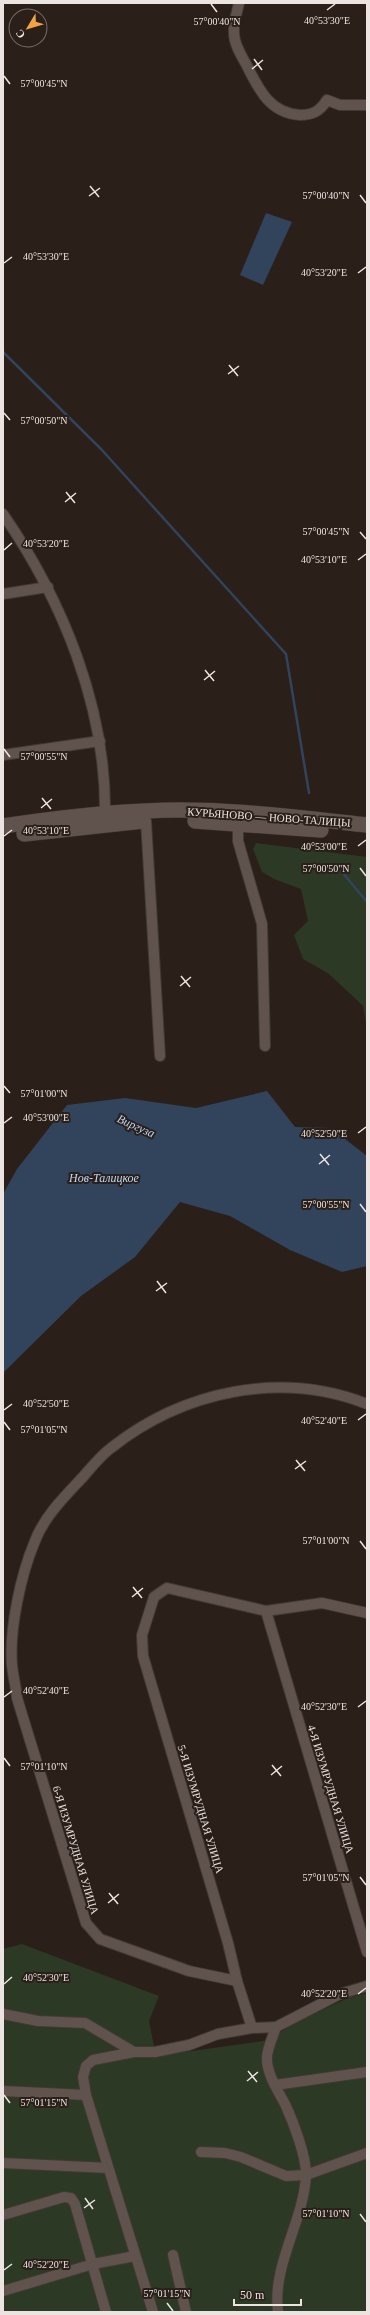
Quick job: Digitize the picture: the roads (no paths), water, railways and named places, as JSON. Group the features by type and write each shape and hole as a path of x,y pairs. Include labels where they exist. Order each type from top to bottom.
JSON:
{"main road":[{"name":"КУРЬЯНОВО — НОВО-ТАЛИЦЫ","path":"3,826 146,810 199,811 367,825"},
{"name":"КУРЬЯНОВО — НОВО-ТАЛИЦЫ","path":"3,837 58,829 146,821 193,820 367,835"}],"street":[{"path":"239,3 234,33 238,49 260,92 273,106 289,114 307,115 320,111 327,100 340,105 367,105"},
{"path":"3,514 48,587 80,668 100,741 105,781 105,814"},
{"path":"3,594 48,587"},
{"path":"3,755 100,741"},
{"path":"146,821 160,1056"},
{"path":"238,824 238,841 262,924 264,1046"},
{"name":"6-Я ИЗУМРУДНАЯ УЛИЦА","path":"237,1981 188,1971 100,1939 86,1923 17,1698 12,1664 16,1605 35,1540 57,1504 110,1448 142,1425 174,1408 217,1395 271,1386 343,1394 367,1404"},
{"name":"5-Я ИЗУМРУДНАЯ УЛИЦА","path":"252,2028 143,1656 142,1635 154,1597 168,1588 266,1611"},
{"path":"266,1611 322,1603 367,1614"},
{"name":"4-Я ИЗУМРУДНАЯ УЛИЦА","path":"266,1611 367,1952"},
{"path":"153,2312 86,2096 83,2077 86,2066 93,2060 134,2052 155,2052 189,2045 218,2034 252,2028 276,2027 340,1994 367,1986"},
{"path":"3,2014 38,2021 85,2023 134,2052"},
{"path":"276,2027 267,2055 268,2070 296,2132 306,2175 299,2211 281,2269 276,2299 278,2312"},
{"path":"275,2085 367,2072"},
{"path":"3,2091 86,2096"},
{"path":"201,2152 225,2153 241,2157 286,2176 306,2175 367,2153"},
{"path":"3,2163 108,2168"},
{"path":"3,2215 64,2197 71,2198 75,2204 106,2312"},
{"path":"173,2254 186,2312"},
{"path":"3,2291 93,2264 135,2256"}],"water":[{"path":"266,213 292,222 263,285 240,275"},
{"name":"Нов-Талицкое","path":"267,1091 295,1127 331,1128 367,1156 367,1266 342,1272 290,1250 230,1216 180,1202 135,1257 81,1296 3,1373 3,1194 17,1169 67,1105 125,1098 196,1108"}],"waterway":[{"path":"3,352 101,449 286,654 309,793"},
{"path":"342,872 367,902"}],"water label":[{"name":"Виргуза","path":"136,1126"}]}
